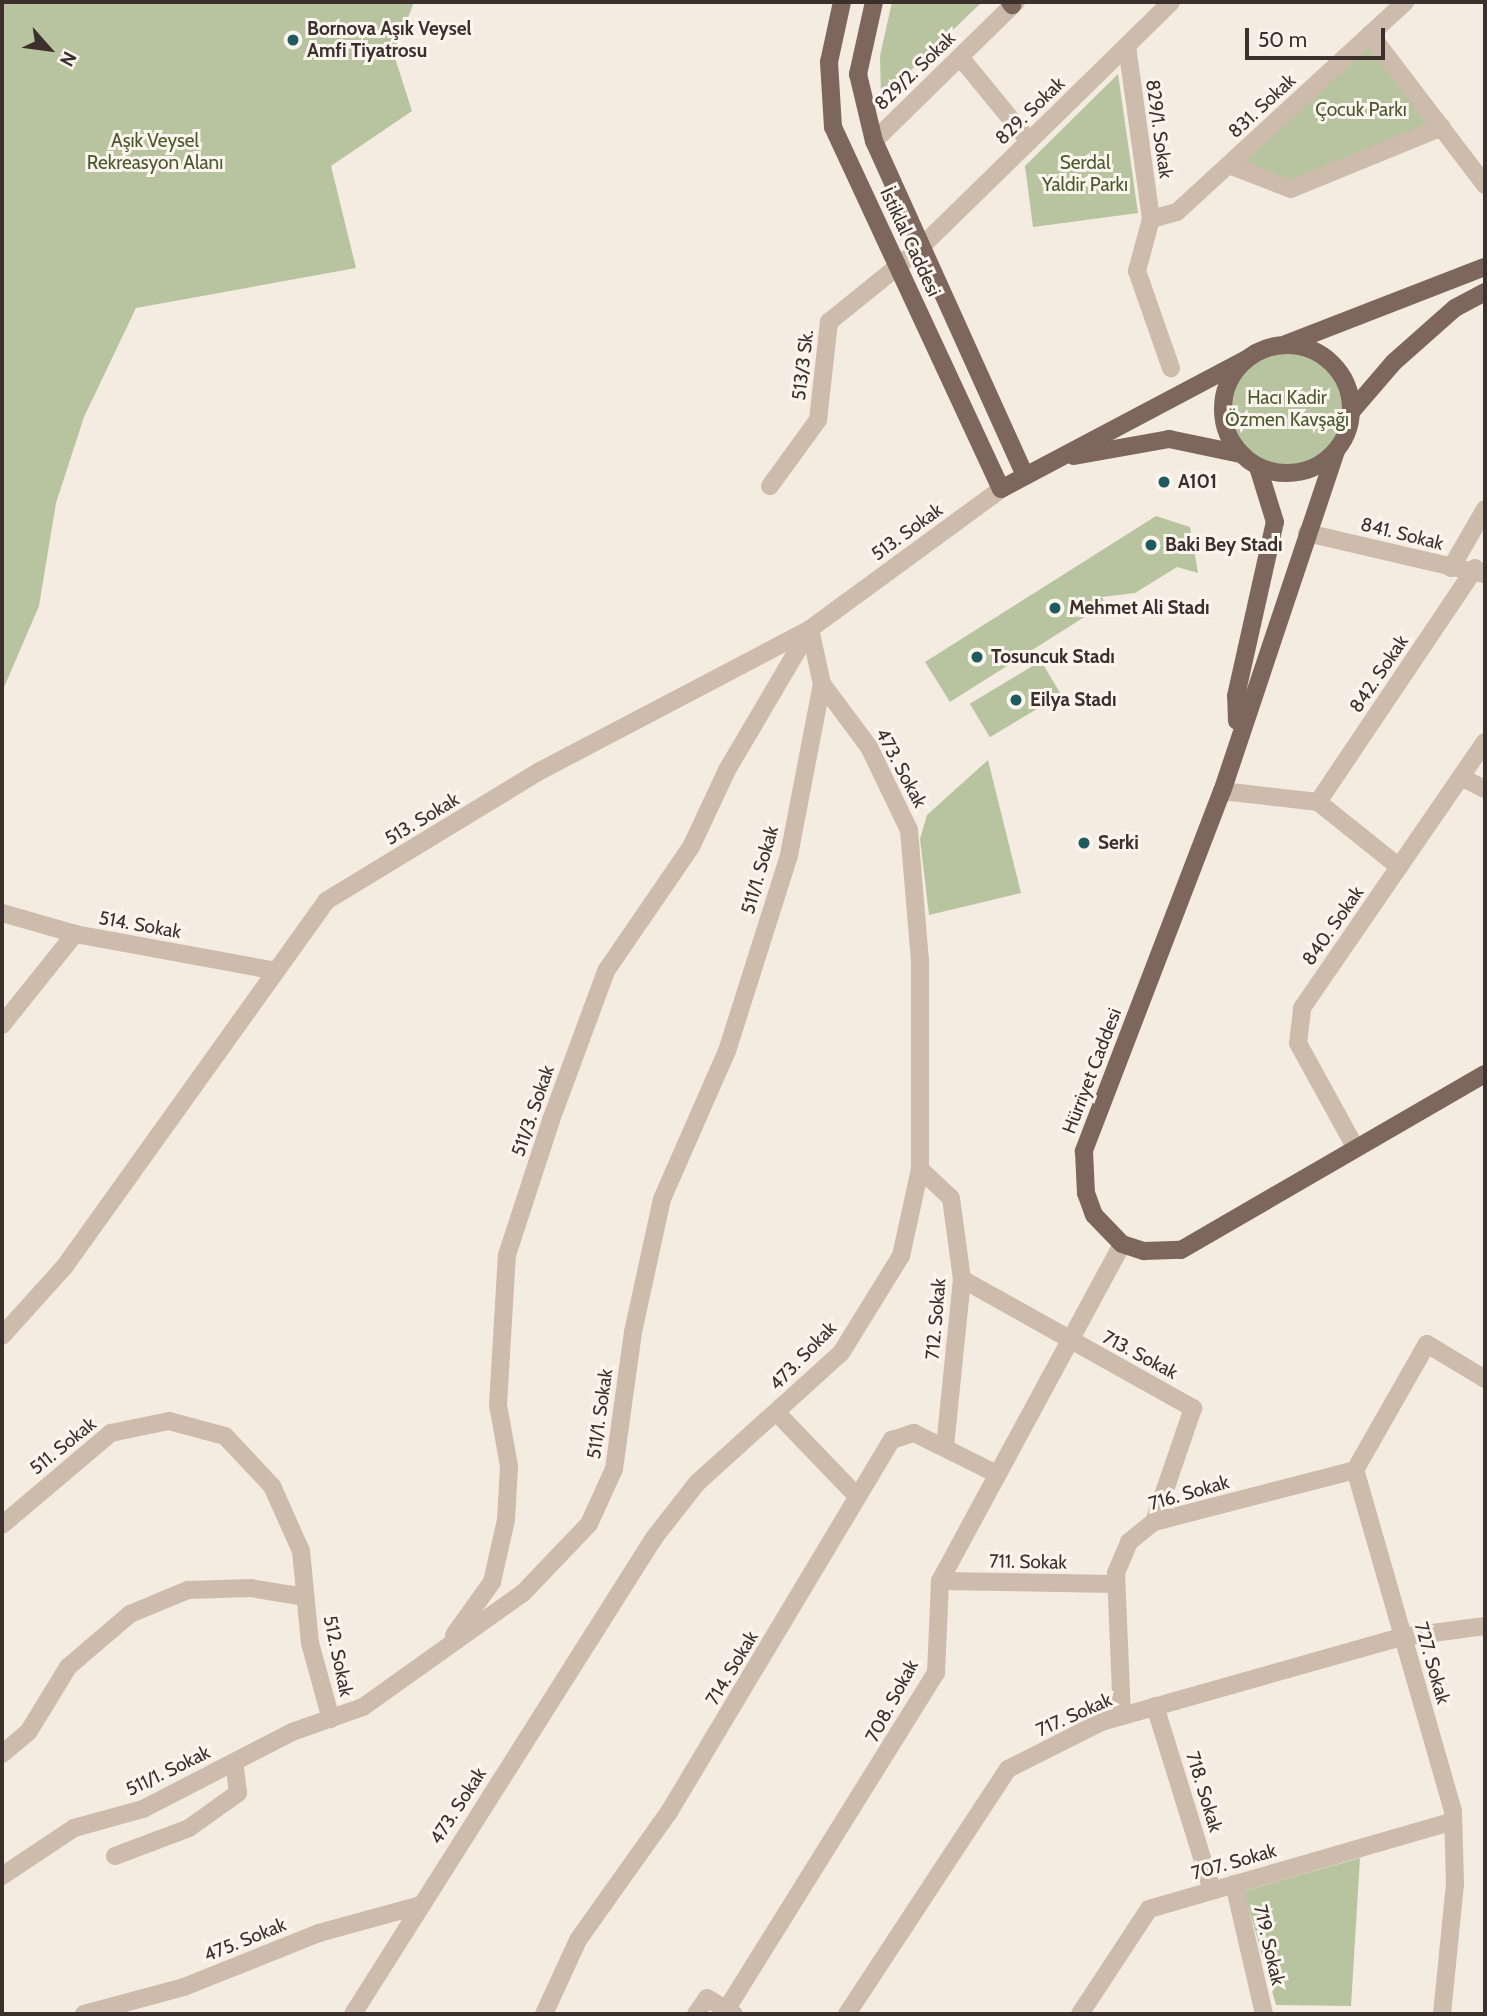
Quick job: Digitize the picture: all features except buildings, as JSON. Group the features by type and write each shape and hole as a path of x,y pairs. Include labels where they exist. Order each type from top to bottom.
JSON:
{"main road":[{"name":"İstiklal Caddesi","path":"842,2 829,62 833,127 1001,489"},
{"name":"İstiklal Caddesi","path":"874,2 858,74 874,141 918,250 1025,476"},
{"path":"1001,489 1247,359 1485,267"},
{"path":"1237,734 1351,412 1394,362 1455,308 1485,292"},
{"path":"1286,345 1325,357 1349,391 1351,412"},
{"path":"1247,359 1233,375 1224,405 1229,437 1241,454 1258,467 1300,472 1336,451"},
{"path":"1025,476 1124,443 1169,439 1241,454"},
{"path":"1237,734 1237,696 1275,522 1258,467"},
{"name":"Hürriyet Caddesi","path":"1122,1244 1094,1215 1084,1151 1222,792 1237,734"},
{"path":"1466,1081 1485,1061"},
{"path":"1122,1244 1162,1252 1209,1239 1354,1145 1466,1081 1485,1074"}],"street":[{"name":"829. Sokak","path":"896,263 918,250 1171,2"},
{"name":"831. Sokak","path":"1151,219 1177,212 1405,2"},
{"name":"829/2. Sokak","path":"874,141 1013,3"},
{"path":"1370,34 1485,185"},
{"name":"829/1. Sokak","path":"1126,46 1151,219 1137,271 1171,368"},
{"path":"960,57 1029,141"},
{"path":"1229,165 1292,189 1442,127"},
{"name":"513/3 Sk.","path":"770,486 818,420 829,322 896,263"},
{"name":"513. Sokak","path":"2,1336 65,1266 272,970 326,901 538,772 810,629 1001,489"},
{"path":"1451,568 1485,509"},
{"name":"841. Sokak","path":"1307,533 1451,568 1480,572"},
{"name":"842. Sokak","path":"1318,802 1480,572"},
{"name":"473. Sokak","path":"353,2014 654,1538 697,1483 841,1353 878,1300 901,1256 920,1169 920,961 909,830 869,747 822,684 810,629"},
{"name":"511/3. Sokak","path":"445,1647 492,1582 506,1520 509,1466 498,1391 507,1255 551,1120 606,971 691,847 727,770 810,629"},
{"name":"511/1. Sokak","path":"2,1876 74,1828 143,1809 234,1762 331,1718 363,1707 523,1593 580,1534 614,1469 633,1332 662,1199 727,1051 789,855 822,684"},
{"name":"840. Sokak","path":"1354,1145 1297,1043 1302,1008 1485,742"},
{"path":"1461,777 1485,789"},
{"path":"1222,792 1318,802 1399,867"},
{"name":"514. Sokak","path":"2,913 75,934 272,970"},
{"path":"2,1025 75,934"},
{"name":"712. Sokak","path":"920,1169 951,1198 962,1279 945,1446"},
{"name":"708. Sokak","path":"730,2012 936,1672 940,1581 1067,1340 1122,1244"},
{"name":"713. Sokak","path":"962,1279 1067,1340 1194,1408 1153,1521"},
{"path":"1355,1470 1427,1344 1485,1379"},
{"path":"777,1413 855,1494"},
{"name":"511. Sokak","path":"2,1525 111,1433 169,1421 225,1436 272,1486 301,1551 305,1597"},
{"name":"714. Sokak","path":"544,2014 578,1940 669,1812 855,1494 892,1440 914,1433 997,1474"},
{"name":"716. Sokak","path":"1122,1716 1115,1584 1129,1542 1153,1521 1355,1470"},
{"name":"727. Sokak","path":"1355,1470 1453,1821 1455,1883 1442,2014"},
{"name":"711. Sokak","path":"940,1581 1115,1584"},
{"name":"512. Sokak","path":"2,1754 29,1731 68,1667 130,1614 188,1590 251,1588 305,1597 310,1643 331,1718"},
{"name":"717. Sokak","path":"847,2014 1008,1769 1122,1716 1155,1706 1402,1637 1485,1626"},
{"name":"718. Sokak","path":"1155,1706 1212,1891"},
{"path":"115,1856 189,1828 238,1793 234,1762"},
{"name":"707. Sokak","path":"1080,2014 1149,1909 1453,1821"},
{"path":"2,1867 22,1861"},
{"name":"719. Sokak","path":"1234,1884 1264,2014"},
{"name":"475. Sokak","path":"84,2014 184,1987 319,1933 421,1905"},
{"path":"696,2014 706,1998 730,2012"}],"green space":[{"name":"Aşık Veysel Rekreasyon Alanı","path":"2,2 414,2 394,55 412,111 331,166 356,268 136,308 84,417 56,503 39,606 2,692"},
{"path":"892,2 982,2 881,99 880,56"},
{"name":"Çocuk Parkı","path":"1370,34 1442,127 1291,189 1229,165"},
{"name":"Serdal Yaldir Parkı","path":"1118,74 1138,213 1033,227 1025,166"},
{"name":"Hacı Kadir Özmen Kavşağı","path":"1287,345 1311,350 1332,364 1346,385 1351,409 1346,433 1332,454 1311,468 1287,473 1263,468 1242,454 1228,433 1223,409 1228,385 1242,364 1263,350"},
{"path":"1156,516 1190,527 1198,573 1177,567 1135,593 1102,597 1105,604 950,702 925,662"},
{"name":"Eilya Stadı","path":"1041,661 1061,694 990,737 970,704"},
{"path":"988,760 1021,893 929,915 920,839 927,815"},
{"path":"1360,1858 1351,2006 1276,2005 1244,1891"}],"place":[{"name":"Bornova Aşık Veysel Amfi Tiyatrosu","path":"293,40"},
{"name":"A101","path":"1164,482"},
{"name":"Baki Bey Stadı","path":"1151,545"},
{"name":"Mehmet Ali Stadı","path":"1055,608"},
{"name":"Tosuncuk Stadı","path":"977,657"},
{"name":"Eilya Stadı","path":"1016,700"},
{"name":"Serki","path":"1084,843"}]}
